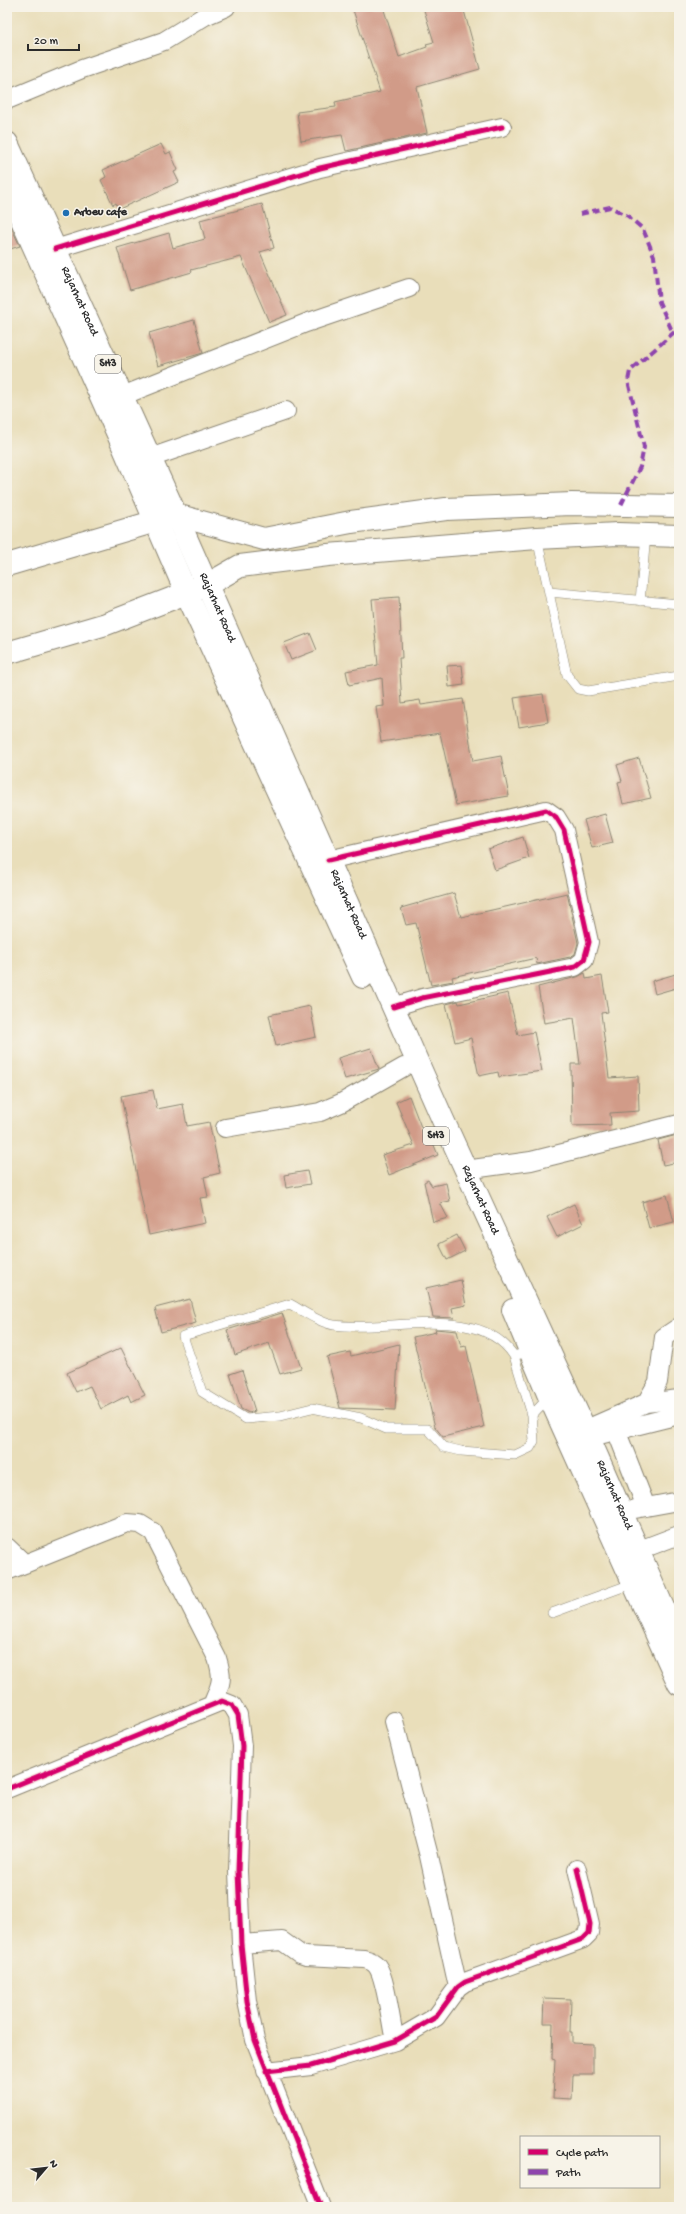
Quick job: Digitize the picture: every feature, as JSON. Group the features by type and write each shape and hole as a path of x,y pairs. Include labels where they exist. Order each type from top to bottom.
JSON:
{"main road":[{"name":"Rajarhat Road","path":"7,143 176,515 581,1435 621,1512 679,1644"},
{"name":"Rajarhat Road","path":"7,187 186,592 404,1066 523,1353 549,1396 581,1435 634,1583 679,1684"},
{"path":"7,565 176,515 264,539 368,520 446,509 572,504 679,506"},
{"path":"7,653 106,624 207,585 240,566 328,555 537,538 618,534 679,536"}],"street":[{"path":"7,100 82,69 164,41 205,16 226,7"},
{"path":"55,249 320,168 502,128"},
{"path":"122,396 306,323 409,288"},
{"path":"150,458 286,411"},
{"path":"328,860 546,810 556,817 564,830 589,942 584,960 575,966 422,998 393,1007"},
{"path":"225,1128 320,1112 341,1102 404,1066"},
{"path":"465,1170 531,1161 679,1124"},
{"path":"646,1403 658,1382 664,1337 679,1327"},
{"path":"581,1435 646,1403 679,1399"},
{"path":"581,1435 616,1430 679,1415"},
{"path":"616,1430 646,1507"},
{"path":"621,1512 679,1501"},
{"path":"7,1572 127,1524 140,1524 153,1532 216,1658 222,1674 220,1686 212,1705"},
{"path":"637,1551 679,1535"},
{"path":"7,1547 25,1564"},
{"path":"7,1789 222,1701 232,1705 238,1715 241,1738 238,1871 241,1944 247,2001 254,2034 266,2071 322,2207"},
{"path":"394,1721 429,1856 458,1987"},
{"path":"266,2071 311,2066 395,2041 436,2017 458,1987 465,1982 583,1939 589,1933 590,1924 577,1869"},
{"path":"241,1944 282,1941 300,1954 306,1956 364,1958 372,1961 378,1967 382,1979 395,2041"}],"lane":[{"path":"640,601 646,535"},
{"path":"537,538 567,675 578,689 588,691 679,676"},
{"path":"549,592 679,604"},
{"path":"290,1304 332,1325 351,1326 412,1324 460,1325 477,1328 523,1353 532,1415 534,1441 530,1448 515,1455 461,1452 444,1447 428,1429 386,1428 361,1418 312,1408 280,1416 246,1419 202,1392 183,1336 290,1304"},
{"path":"532,1415 549,1396"},
{"path":"552,1613 634,1583"}],"building":[{"path":"352,7 383,7 399,57 427,47 426,44 434,42 423,7 463,7 480,69 417,87 427,133 346,151 342,135 301,141 297,112 336,107 335,102 380,92"},
{"path":"161,144 166,154 170,152 178,170 174,172 179,182 119,209 116,203 113,205 101,180 106,177 103,170"},
{"path":"262,204 274,248 260,252 287,315 269,322 241,257 191,270 192,272 130,290 117,248 169,233 173,248 205,239 200,220"},
{"path":"7,218 20,246 7,250"},
{"path":"194,320 203,353 158,366 149,333"},
{"path":"399,597 402,658 399,658 402,703 420,700 421,705 463,699 473,761 501,756 509,796 456,805 440,733 381,742 376,707 384,706 382,678 349,685 346,671 378,665 372,599"},
{"path":"310,633 317,650 291,660 284,643"},
{"path":"462,665 464,685 449,687 447,666"},
{"path":"543,694 548,722 519,727 514,698"},
{"path":"639,758 651,798 623,804 618,782 622,781 617,765"},
{"path":"605,814 613,843 592,848 584,820"},
{"path":"523,837 529,858 495,870 488,849"},
{"path":"454,893 461,917 567,893 578,943 575,954 570,957 537,964 536,958 452,977 453,981 431,985 416,923 406,925 401,908"},
{"path":"585,973 586,979 602,976 608,1012 601,1013 609,1078 638,1076 639,1111 610,1113 611,1125 572,1126 571,1064 580,1064 574,1018 544,1023 538,987 577,977"},
{"path":"679,973 679,987 655,994 652,981"},
{"path":"508,993 518,1035 534,1032 542,1071 499,1077 498,1072 479,1076 471,1038 455,1042 446,1004 458,1001 459,1004"},
{"path":"310,1006 316,1037 276,1046 269,1015"},
{"path":"371,1048 379,1069 345,1079 338,1058"},
{"path":"153,1090 157,1109 183,1104 187,1126 209,1122 220,1173 204,1177 208,1197 200,1198 205,1223 149,1235 121,1096"},
{"path":"409,1096 426,1140 431,1138 438,1155 389,1175 382,1155 414,1145 396,1102"},
{"path":"677,1135 679,1162 663,1165 658,1140"},
{"path":"307,1171 310,1184 286,1188 284,1175"},
{"path":"428,1180 432,1186 446,1183 450,1201 440,1203 448,1218 433,1222 424,1182"},
{"path":"667,1195 674,1222 649,1228 642,1202"},
{"path":"574,1204 583,1224 557,1237 547,1217"},
{"path":"457,1235 465,1251 447,1260 439,1244"},
{"path":"461,1280 466,1305 452,1308 454,1318 433,1317 426,1288"},
{"path":"190,1299 196,1323 161,1332 155,1308"},
{"path":"282,1313 301,1368 280,1374 269,1343 235,1355 227,1330"},
{"path":"435,1329 457,1331 461,1347 466,1346 484,1427 443,1437 435,1427 413,1337 436,1332"},
{"path":"399,1344 395,1410 340,1408 327,1357 350,1352 351,1356"},
{"path":"121,1348 145,1395 131,1402 128,1395 101,1409 90,1386 76,1392 67,1373"},
{"path":"242,1370 255,1411 249,1413 241,1409 230,1374"},
{"path":"544,1998 571,1999 570,2032 572,2032 572,2043 593,2044 593,2075 573,2075 572,2099 553,2098 555,2060 552,2059 553,2023 543,2023"}],"marked path":[{"path":"580,214 610,207 628,216 643,229 654,256 659,302 673,333"},
{"path":"621,505 640,467 644,447 628,381 630,371 679,328"}],"cycle path":[{"path":"55,249 320,168 502,127"},
{"path":"328,860 546,810 556,817 564,830 589,942 584,960 575,967 422,998 393,1007"},
{"path":"7,1789 222,1701 232,1705 238,1715 242,1746 238,1871 241,1944 247,2001 255,2040 321,2207"},
{"path":"266,2071 311,2066 395,2041 436,2017 458,1987 465,1982 583,1939 589,1933 590,1924 577,1869"}],"place":[{"name":"Arbeu cafe","path":"66,213"}]}
